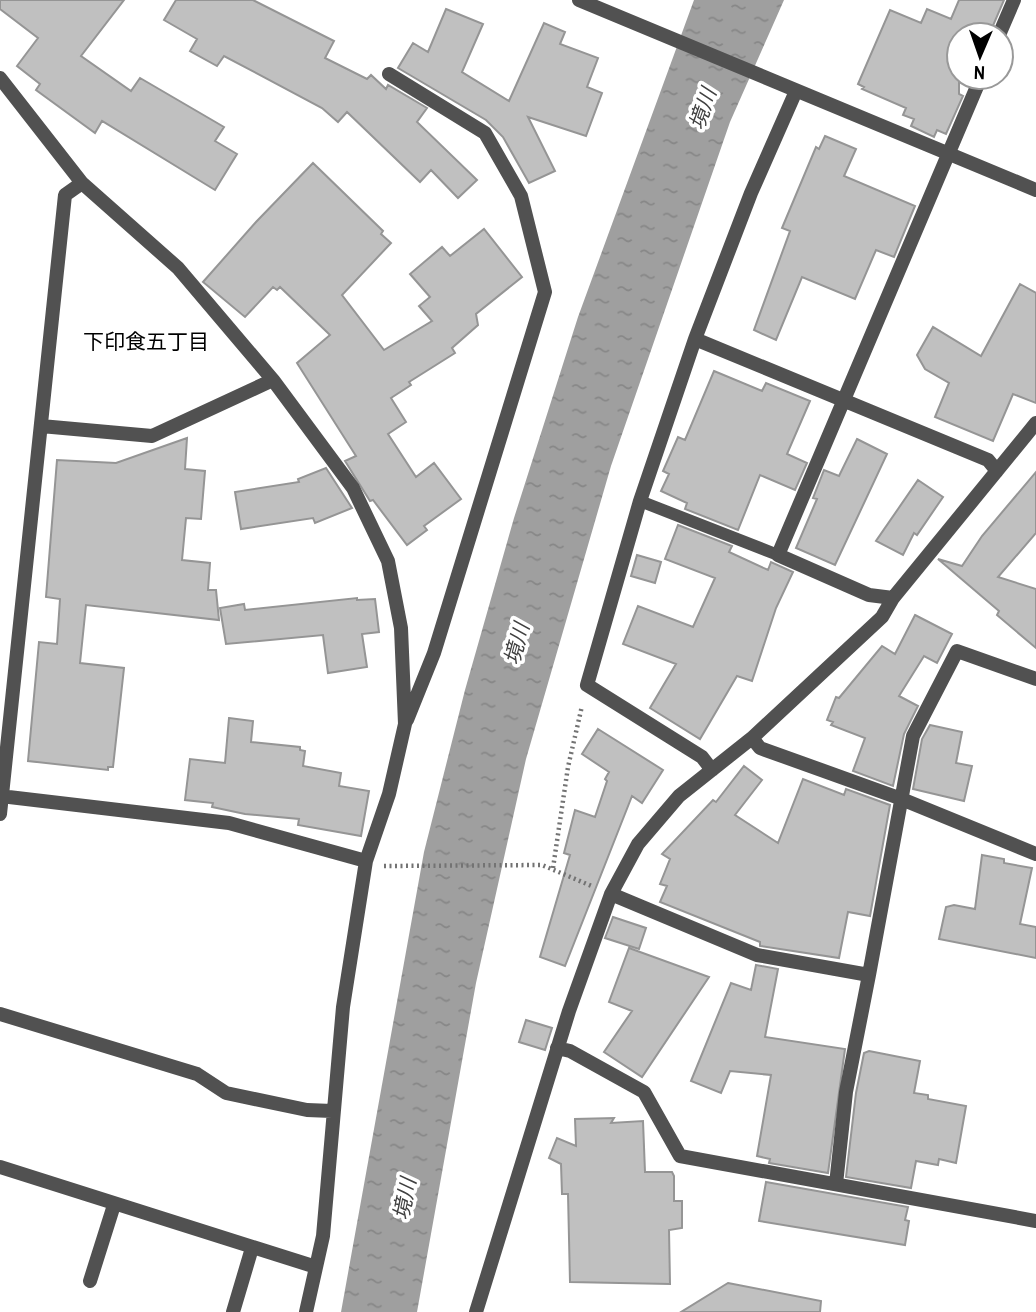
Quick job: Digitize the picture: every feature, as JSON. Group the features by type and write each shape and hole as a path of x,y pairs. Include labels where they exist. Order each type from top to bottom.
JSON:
{"street":[{"path":"579,0 1036,190"},
{"path":"1005,21 1014,0"},
{"path":"306,1312 323,1236 343,1007 366,861 389,794 405,724 434,653 545,292 521,196 485,133 389,74"},
{"path":"0,78 82,183 178,268 273,380 353,488 388,561 401,628 405,724"},
{"path":"712,770 702,757 587,685 640,501 695,339 751,193 796,91"},
{"path":"893,598 869,595 778,555 975,91"},
{"path":"0,814 65,195 82,183"},
{"path":"695,339 988,460 997,471"},
{"path":"41,426 152,436 273,380"},
{"path":"476,1312 558,1048 611,894 638,844 679,796 752,738 881,617 893,598 1036,423"},
{"path":"836,1184 846,1092 913,736 957,651 1036,679"},
{"path":"752,738 760,748 900,798 1036,854"},
{"path":"1,796 229,822 366,861"},
{"path":"611,894 757,955 869,975"},
{"path":"0,1014 197,1074 226,1093 307,1110 332,1111"},
{"path":"558,1048 570,1051 644,1092 680,1156 1036,1221"},
{"path":"0,1167 316,1267"},
{"path":"90,1281 114,1205"},
{"path":"233,1312 252,1248"}],"lane":[{"path":"640,501 778,555"}],"path":[{"path":"553,868 568,767 587,685"},
{"path":"387,867 542,865 611,894"}],"water":[{"name":"境川","path":"694,0 784,0 730,122 611,466 526,759 476,983 417,1312 341,1312 424,852 465,690 514,518 578,317"}],"building":[{"path":"0,0 124,0 81,56 131,91 140,78 224,127 215,141 237,154 215,190 102,121 95,133 36,90 40,84 17,66 38,38 0,9"},
{"path":"176,0 253,0 334,41 325,58 367,79 371,75 386,89 388,85 427,108 417,122 477,180 458,198 431,170 420,182 347,112 338,122 322,108 224,56 217,66 190,51 197,39 164,20"},
{"path":"959,0 1004,0 995,21 945,21 945,91 959,91 963,96 946,134 937,130 934,137 911,126 914,119 903,115 906,108 862,89 864,87 858,84 890,10 921,23 927,9 951,19"},
{"path":"446,9 483,24 462,72 509,101 544,23 565,32 560,44 598,58 587,87 602,93 586,136 528,117 555,171 529,183 503,137 486,120 398,68 413,43 428,52"},
{"path":"825,136 856,149 844,176 915,206 894,257 876,250 855,299 802,277 776,340 754,330 790,231 782,228 816,147 819,149"},
{"path":"313,163 383,231 381,234 391,243 342,295 384,350 432,321 419,306 430,297 410,274 442,247 450,256 484,229 522,277 476,314 478,325 452,348 455,353 409,382 411,385 391,398 406,422 388,434 416,477 434,463 461,499 424,526 427,530 407,545 373,500 370,501 345,461 356,456 297,363 330,335 280,287 277,290 273,287 245,317 203,282"},
{"path":"1020,284 1036,293 1036,403 1013,394 993,441 935,417 949,383 925,369 917,355 933,327 981,356"},
{"path":"714,371 762,391 766,383 810,401 787,454 807,463 795,490 760,475 738,530 685,509 687,503 661,491 669,474 663,471 678,437 685,440"},
{"path":"187,438 185,469 205,471 201,519 186,518 182,560 210,563 208,590 216,590 219,620 86,605 80,663 124,668 113,767 108,767 108,770 28,761 39,642 57,644 60,599 46,597 57,460 116,463"},
{"path":"857,439 887,454 835,565 796,548 817,499 813,498 824,470 839,476"},
{"path":"326,468 352,508 315,523 313,518 241,529 235,492 299,482 298,479"},
{"path":"1036,472 1036,533 998,577 1036,589 1036,648 997,615 999,611 938,559 962,566 982,536"},
{"path":"918,480 943,497 917,535 914,533 903,555 876,541"},
{"path":"678,525 732,546 729,552 768,570 771,562 793,572 776,608 752,681 737,676 700,739 650,708 676,664 623,644 638,606 693,627 715,578 665,559"},
{"path":"637,555 661,562 655,583 631,576"},
{"path":"357,598 375,599 379,632 362,634 367,667 328,673 323,635 226,644 220,608 244,604 245,610"},
{"path":"915,615 952,634 937,663 924,656 899,696 918,706 904,734 893,786 853,771 865,738 831,725 833,722 827,720 836,697 839,698 882,646 895,654"},
{"path":"229,718 253,721 251,742 300,747 300,750 305,751 303,766 341,773 339,786 369,791 361,836 298,825 299,819 245,814 212,807 213,803 185,800 190,759 225,763"},
{"path":"930,725 962,732 956,763 972,766 964,801 913,789 922,739"},
{"path":"598,729 663,770 642,803 632,796 565,966 540,957 570,855 564,853 575,810 595,817 607,781 605,779 609,772 582,754"},
{"path":"744,766 762,780 735,815 778,843 803,779 844,795 846,789 890,805 870,916 848,912 839,958 760,946 760,942 660,902 667,886 660,884 670,859 662,854 713,800 716,802"},
{"path":"982,855 1004,859 1004,863 1032,868 1020,924 1036,927 1036,958 939,939 946,907 954,905 975,909"},
{"path":"613,917 646,928 639,949 605,938"},
{"path":"629,948 709,977 642,1077 604,1052 632,1011 609,1002"},
{"path":"756,965 778,969 765,1037 845,1049 828,1173 769,1163 770,1159 757,1156 771,1075 730,1071 721,1093 691,1081 731,983 751,990"},
{"path":"526,1020 552,1028 545,1050 519,1042"},
{"path":"869,1051 920,1061 914,1093 928,1095 928,1099 966,1106 956,1163 939,1159 938,1165 916,1161 911,1188 846,1177 856,1093 864,1053"},
{"path":"614,1118 611,1123 643,1121 645,1172 672,1172 674,1176 674,1201 682,1201 682,1228 669,1230 670,1284 570,1282 568,1194 562,1194 561,1164 549,1158 557,1138 576,1146 575,1119"},
{"path":"766,1182 908,1207 905,1245 759,1221"},
{"path":"728,1283 821,1301 820,1312 681,1312"}],"district":[{"name":"下印食五丁目","path":"146,342"}]}
